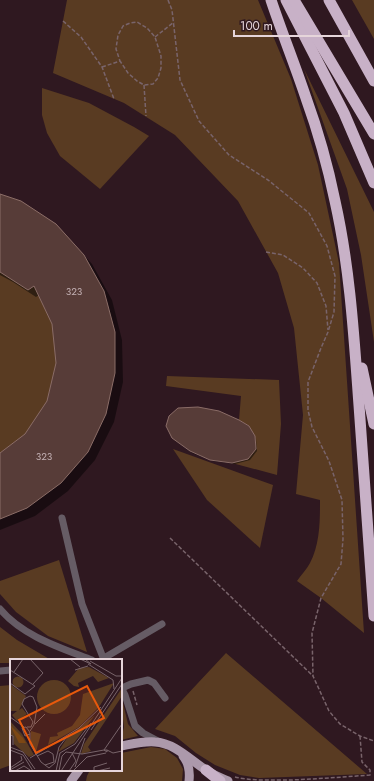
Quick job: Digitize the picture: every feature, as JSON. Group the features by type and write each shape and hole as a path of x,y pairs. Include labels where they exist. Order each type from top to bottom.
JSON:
{"highway":[{"path":"271,0 307,99 324,158 341,228 353,322 374,616"},
{"path":"286,0 374,171"},
{"path":"294,0 374,134"},
{"path":"329,0 374,81"},
{"path":"344,113 374,183"},
{"path":"353,322 374,424"},
{"path":"206,770 220,781"}],"main road":[{"path":"122,746 154,742 164,744 174,748 206,770 231,779"},
{"path":"174,748 188,764 190,772 189,781"},
{"path":"71,781 78,771"},
{"path":"80,781 83,771"}],"lane":[{"path":"62,518 82,604 104,659 162,624"},
{"path":"0,609 24,630 65,650 89,659"},
{"path":"0,671 10,670"},
{"path":"164,744 143,733 134,726 123,697 122,688 148,680 154,683 165,698"}],"path":[{"path":"168,0 172,10 174,22 180,80 199,121 229,155 268,180 309,213 327,246 335,276 334,312 328,332 308,382 308,410 312,427 329,461 342,500 343,539 341,564 321,598 312,632 313,676"},
{"path":"63,21 81,37 102,67 114,99"},
{"path":"137,22 147,28 155,37 161,56 161,68 158,78 153,84 144,84 137,81 128,73 120,61 116,49 118,35 123,26 137,22"},
{"path":"155,37 174,22"},
{"path":"102,67 120,61"},
{"path":"144,84 146,116"},
{"path":"266,252 283,255 303,268 317,283 326,306 328,332"},
{"path":"170,538 313,676 329,711 340,724 360,736 374,740"},
{"path":"131,684 137,705"},
{"path":"231,779 265,781 325,779 370,775 370,770 362,762 360,736"}],"shaded area":[{"path":"67,0 258,0 291,79 318,165 339,263 364,633 321,598 297,581 309,565 316,548 318,540 320,500 296,494 303,415 294,328 278,273 238,201 175,135 124,103 53,73"},
{"path":"352,0 374,0 374,39"},
{"path":"304,69 374,212 374,342 361,255 347,189"},
{"path":"42,88 89,103 149,136 100,189 60,156 47,133 42,115"},
{"path":"0,194 21,201 56,224 84,255 104,291 115,332 115,373 106,414 88,452 61,483 27,508 0,519"},
{"path":"167,376 279,380 281,424 277,475 232,463 248,459 249,426 239,420 241,396 166,386"},
{"path":"173,449 273,485 260,548 207,500"},
{"path":"59,560 87,652 48,636 16,612 0,594 0,581"},
{"path":"0,627 17,640 49,659 10,659 10,663 0,663"},
{"path":"226,653 367,774 259,778 240,775 215,765 196,753 175,736 155,729"},
{"path":"10,685 10,765 0,769 0,686"},
{"path":"122,704 128,724 138,736 122,740 124,727"},
{"path":"151,747 165,749 177,758 183,769 182,781 86,781 90,771 122,771 122,753"}],"building":[{"path":"0,194 21,201 56,224 84,255 104,291 115,332 115,373 106,414 88,452 61,483 27,508 0,519 0,453 25,434 47,401 56,363 52,324 34,286 28,290 0,272"},
{"path":"198,407 219,411 249,426 255,436 256,449 248,459 232,463 210,460 190,451 172,438 166,426 169,416 178,408"}]}
